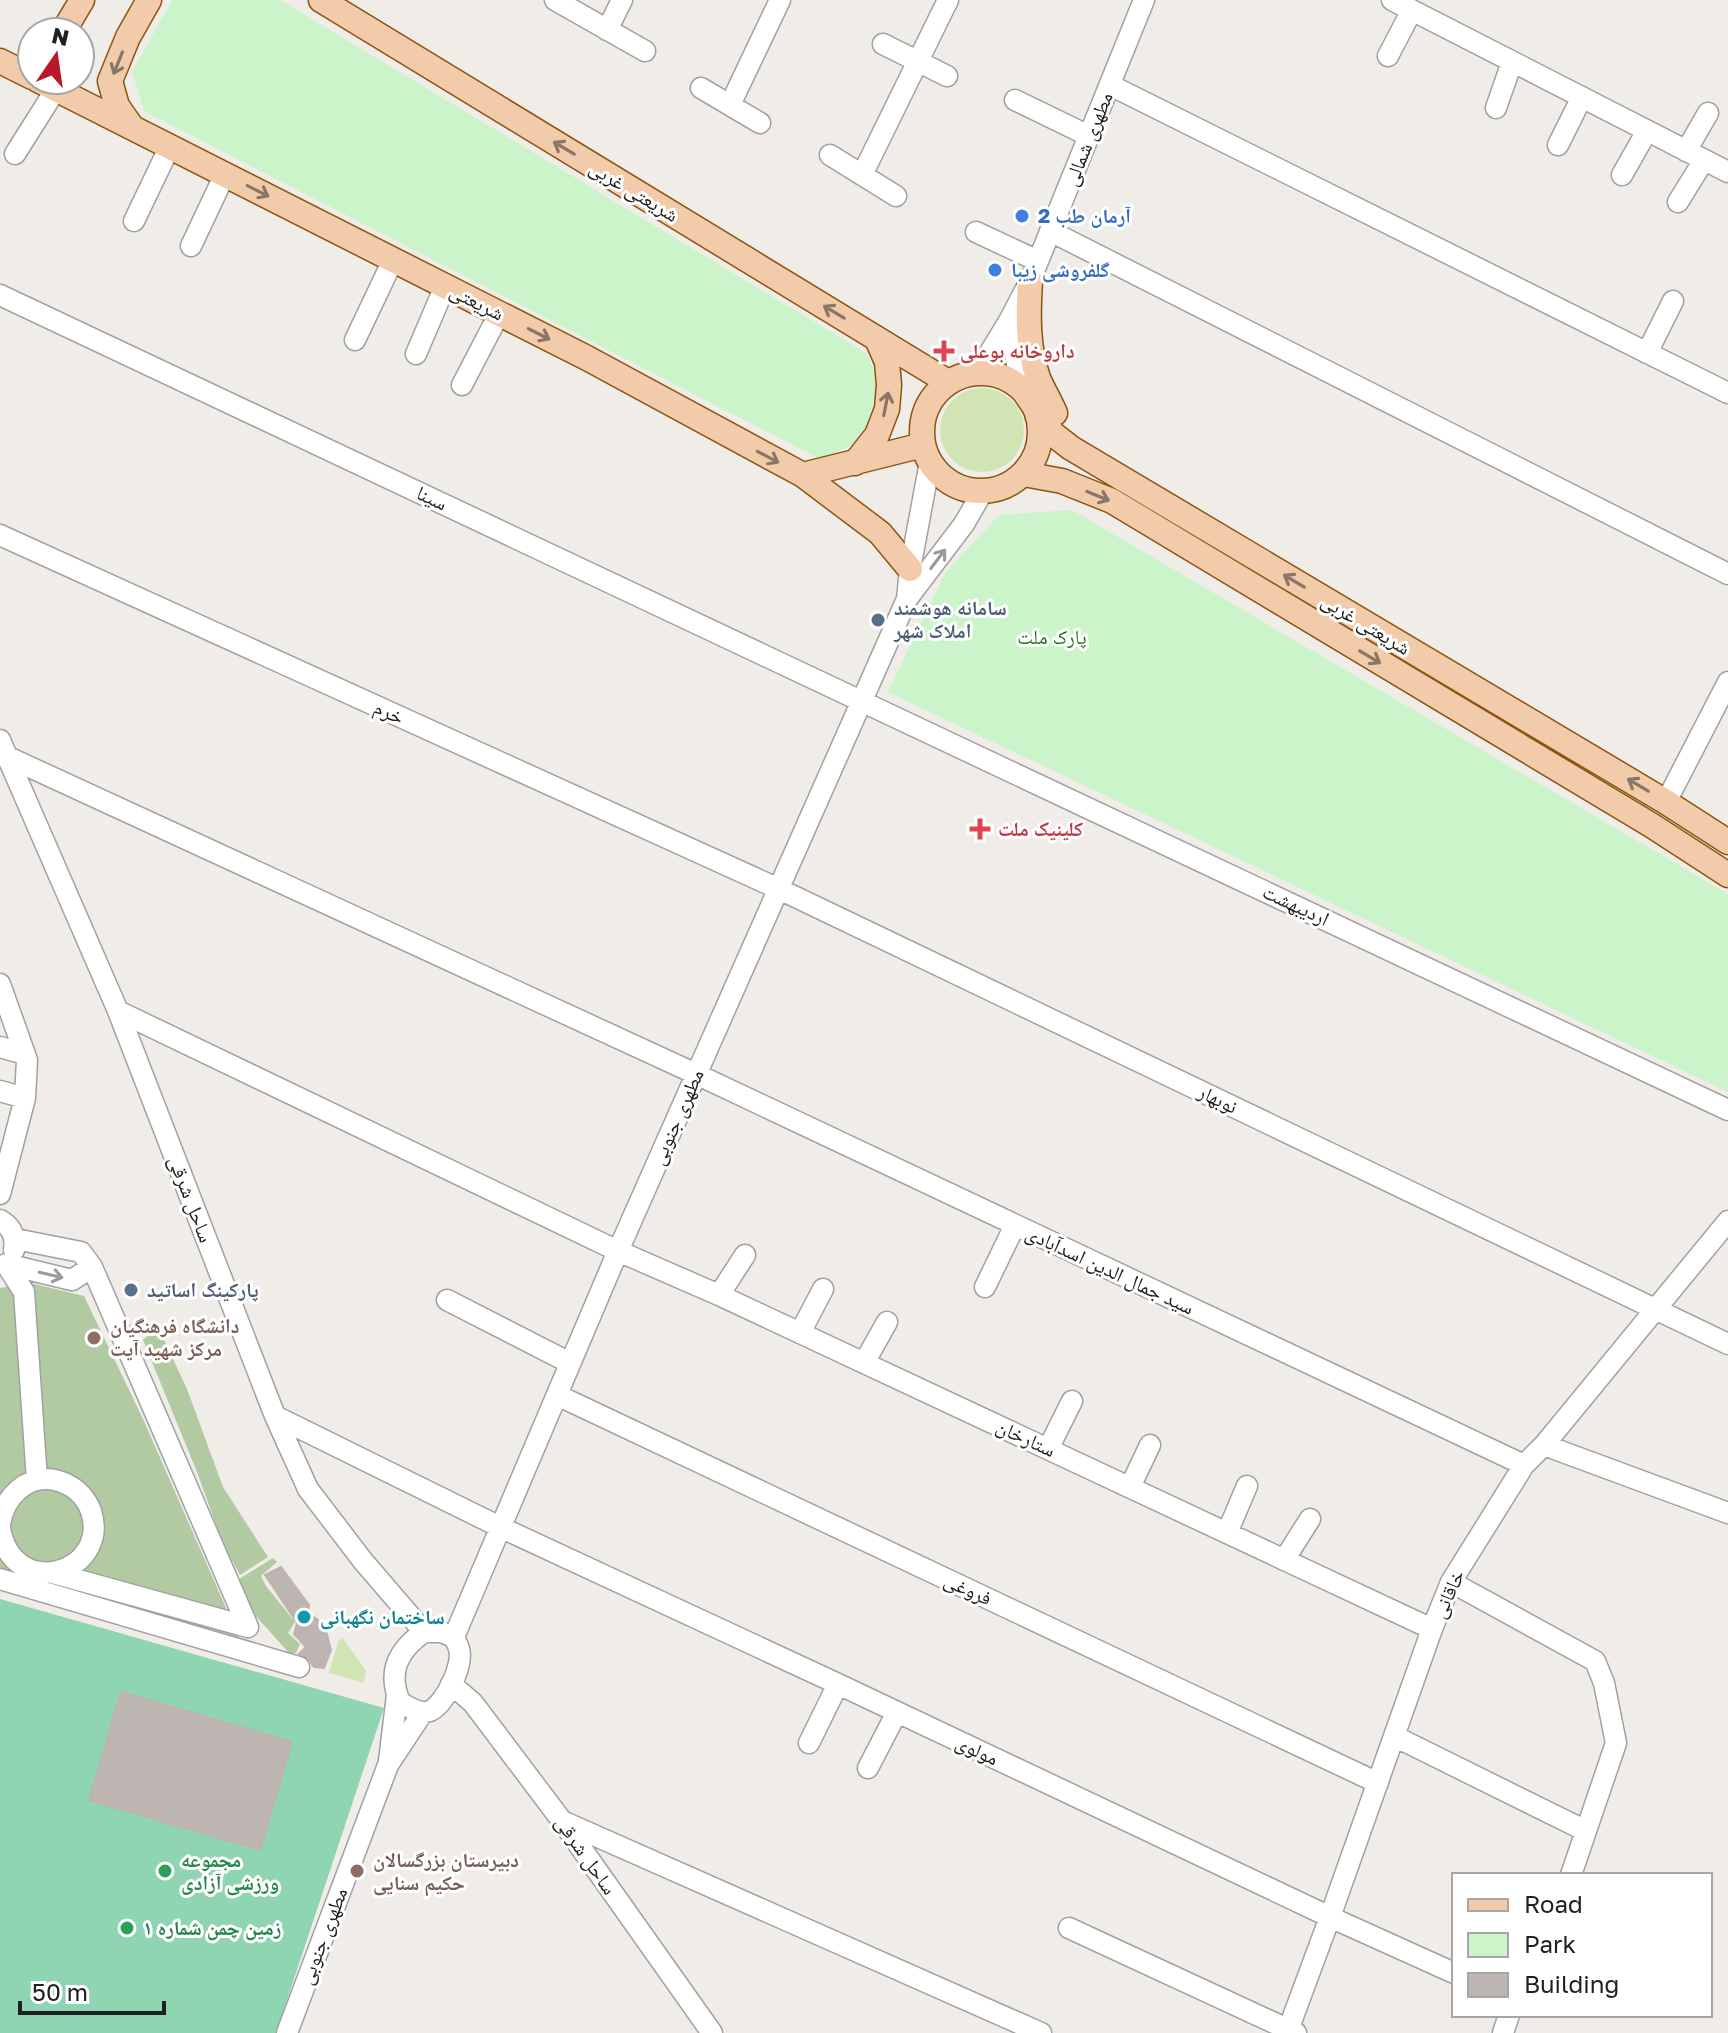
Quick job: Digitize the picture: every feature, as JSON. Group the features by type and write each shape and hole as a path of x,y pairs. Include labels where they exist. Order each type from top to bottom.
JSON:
{"main road":[{"path":"131,126 117,106 110,81 128,37 149,0"},
{"name":"شریعتی غربی","path":"321,0 948,382"},
{"name":"شریعتی","path":"71,96 587,358 803,475 880,533 910,569"},
{"path":"1034,271 1028,325 1031,350 1039,379 1071,448"},
{"path":"855,463 877,435 887,409 887,362 877,339"},
{"path":"1021,387 1008,378 978,372 948,382 935,394 925,409 921,427 926,453 941,476 968,490 998,489 1012,483 1024,474 1040,444 1041,427 1037,411"},
{"name":"شریعتی غربی","path":"1021,387 1053,434 1071,448 1666,802 1728,842"},
{"path":"803,475 855,463 926,453"},
{"name":"شریعتی غربی","path":"1024,474 1062,481 1112,501 1651,825 1728,875"}],"street":[{"path":"555,0 645,51"},
{"path":"607,30 622,0"},
{"path":"730,105 780,0"},
{"path":"862,175 948,0"},
{"name":"مطهری شمالی","path":"978,372 1034,271 1144,0"},
{"path":"1392,0 1728,172"},
{"path":"1388,56 1412,10"},
{"path":"883,44 947,76"},
{"path":"1496,108 1512,62"},
{"path":"1110,85 1728,393"},
{"path":"701,88 760,123"},
{"path":"15,154 42,96"},
{"path":"1558,145 1582,97"},
{"path":"1015,100 1089,136"},
{"path":"1678,202 1708,113"},
{"path":"1622,175 1647,131"},
{"path":"134,221 170,146"},
{"path":"830,155 896,196"},
{"path":"191,246 225,174"},
{"path":"1050,231 1728,574"},
{"path":"976,232 1034,271"},
{"path":"355,340 393,260"},
{"path":"416,354 445,286"},
{"name":"سینا","path":"0,295 863,701"},
{"path":"1647,353 1673,301"},
{"path":"462,385 499,314"},
{"path":"1009,321 1021,387"},
{"path":"907,599 926,453"},
{"path":"907,599 964,524 983,491"},
{"name":"خرم","path":"0,535 779,889"},
{"name":"مطهری جنوبی","path":"454,1637 618,1251 907,599"},
{"path":"1666,802 1728,682"},
{"name":"اردیبهشت","path":"863,701 1728,1110"},
{"name":"ساحل شرقی","path":"4,748 118,1011 275,1416 308,1489 363,1561 424,1632"},
{"name":"سید جمال الدین اسدآبادی","path":"4,748 1524,1465"},
{"name":"نوبهار","path":"779,889 1728,1344"},
{"path":"0,984 27,1060 25,1098 0,1194"},
{"name":"ستارخان","path":"118,1011 618,1251 719,1295 1432,1629"},
{"path":"0,1047 25,1054"},
{"path":"0,1091 25,1098"},
{"path":"0,1220 8,1225 15,1239 12,1257 3,1267"},
{"path":"985,1287 1015,1225"},
{"name":"خاقانی","path":"1290,2032 1451,1582 1524,1465 1726,1228"},
{"path":"15,1239 81,1252 92,1267 248,1627 22,1566 10,1556 2,1542 2,1510 22,1486 37,1480 52,1479 79,1492 93,1518 89,1548 80,1560 53,1573"},
{"path":"719,1295 745,1255"},
{"path":"3,1267 72,1280 92,1267"},
{"path":"3,1267 24,1292 37,1480"},
{"path":"800,1333 823,1289"},
{"path":"447,1300 570,1363"},
{"path":"864,1363 887,1322"},
{"name":"فروغی","path":"557,1395 1378,1783"},
{"path":"1048,1449 1072,1401"},
{"name":"مولوی","path":"275,1416 500,1527 1452,1972"},
{"path":"1130,1487 1150,1445"},
{"path":"1544,1445 1728,1513"},
{"path":"1227,1533 1247,1486"},
{"path":"1284,1560 1310,1519"},
{"path":"0,1579 299,1667"},
{"path":"1451,1582 1595,1661 1604,1683 1616,1743 1572,1873"},
{"path":"424,1632 441,1632 454,1637 460,1658 446,1694 431,1711 412,1709 400,1702 393,1683 394,1671 407,1646 424,1632"},
{"name":"ساحل شرقی","path":"451,1684 473,1703 562,1821 712,2033"},
{"path":"809,1743 838,1684"},
{"path":"388,1765 397,1695"},
{"name":"مطهری جنوبی","path":"287,2033 388,1765 423,1712"},
{"path":"868,1768 897,1712"},
{"path":"1394,1736 1586,1831"},
{"path":"562,1821 1041,2033"},
{"path":"1069,1928 1290,2032"}],"green space":[{"path":"172,0 280,0 866,353 886,396 862,441 820,459 144,111 132,72"},
{"path":"982,388 998,391 1012,400 1021,414 1024,430 1021,446 1012,460 998,469 982,472 966,469 952,460 943,446 940,430 943,414 952,400 966,391"},
{"name":"پارک ملت","path":"1072,510 1728,894 1728,1092 888,692 945,573 999,515"},
{"path":"30,1283 84,1296 143,1419 241,1642 0,1572 0,1288"},
{"path":"158,1327 187,1389 223,1487 268,1557 240,1575 223,1544 143,1340"},
{"path":"273,1558 277,1562 261,1576 295,1622 288,1633 300,1644 296,1653 289,1653 254,1614 239,1579"},
{"name":"مجموعه ورزشی آزادی","path":"0,1599 384,1708 276,2033 0,2033"},
{"path":"343,1638 366,1671 364,1683 329,1673 338,1642"}],"building":[{"name":"ساختمان نگهبانی","path":"281,1567 309,1605 308,1614 317,1619 326,1631 331,1650 324,1668 314,1667 308,1658 299,1654 306,1647 294,1634 297,1623 265,1575"},
{"path":"121,1692 292,1742 260,1850 89,1800"}],"place":[{"name":"آرمان طب 2","path":"1022,216"},
{"name":"گلفروشی زیبا","path":"995,270"},
{"name":"داروخانه بوعلی","path":"944,351"},
{"name":"سامانه هوشمند املاک شهر","path":"878,620"},
{"name":"کلینیک ملت","path":"980,829"},
{"name":"پارکینگ اساتید","path":"131,1290"},
{"name":"دانشگاه فرهنگیان مرکز شهید آیت","path":"94,1338"},
{"name":"ساختمان نگهبانی","path":"304,1617"},
{"name":"مجموعه ورزشی آزادی","path":"165,1871"},
{"name":"دبیرستان بزرگسالان حکیم سنایی","path":"357,1871"},
{"name":"زمین چمن شماره ۱","path":"127,1928"}]}
